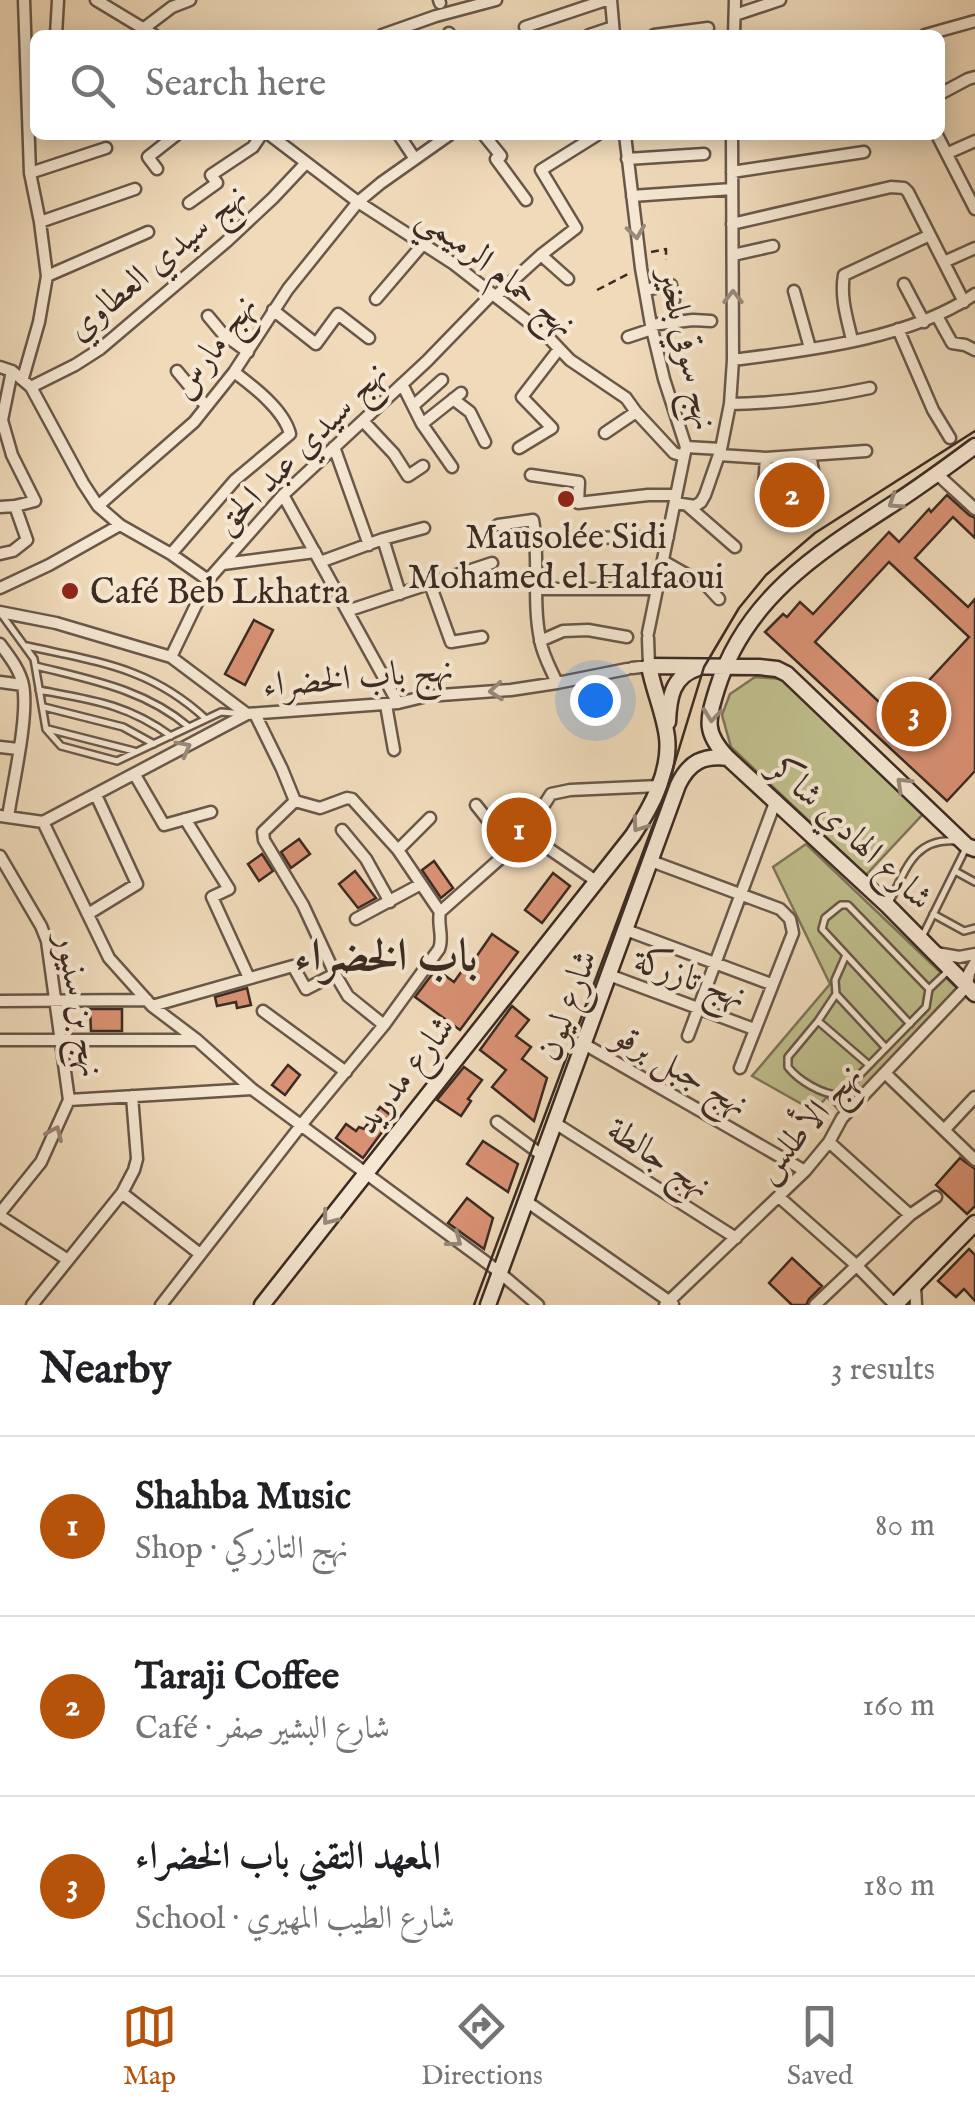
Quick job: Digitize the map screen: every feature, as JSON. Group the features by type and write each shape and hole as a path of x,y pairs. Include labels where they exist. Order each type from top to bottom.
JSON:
{"street":[{"path":"24,0 30,103"},
{"path":"56,30 58,0"},
{"path":"151,30 172,7 190,0"},
{"path":"398,30 496,0"},
{"path":"525,27 608,0 613,30"},
{"path":"734,30 736,0"},
{"path":"735,15 780,0"},
{"path":"98,1 146,30"},
{"path":"943,30 975,21"},
{"path":"693,30 708,28"},
{"path":"945,91 975,77"},
{"path":"27,382 47,276 30,174 31,140"},
{"path":"157,169 148,157 170,140"},
{"path":"190,203 217,182 210,175 257,140"},
{"name":"نهج حمام الرميمي","path":"276,140 358,202 454,264 550,338 591,376 626,398 674,452 685,452"},
{"path":"402,140 414,158"},
{"name":"نهج مارس","path":"98,506 194,422 234,372 273,310 358,202 441,140"},
{"path":"488,140 501,156 496,160 526,200"},
{"name":"نهج سيدي عبد الحق","path":"172,658 208,580 283,495 494,295 576,228 541,170 588,140"},
{"name":"نهج سوقي بلخير","path":"626,140 651,327 685,452 648,636 649,666"},
{"path":"688,505 697,505 704,499 720,452 730,404 732,140"},
{"path":"940,140 975,208"},
{"path":"948,153 975,140"},
{"path":"30,174 106,148"},
{"path":"732,172 864,152"},
{"path":"628,158 704,154"},
{"name":"نهج سيدي العطاوي","path":"27,382 74,365 100,349 226,242 305,164"},
{"path":"732,224 895,186 904,188 964,302"},
{"path":"40,222 135,189"},
{"path":"632,196 732,189"},
{"path":"47,276 148,232"},
{"path":"852,340 842,288 844,275 930,236"},
{"path":"376,300 424,244"},
{"path":"733,254 773,246"},
{"path":"944,262 975,248"},
{"path":"541,255 568,279"},
{"path":"904,284 924,322"},
{"path":"645,290 671,285 674,300"},
{"path":"794,292 810,348"},
{"path":"733,360 898,330 938,316 975,294"},
{"path":"273,310 316,344 338,314 369,338"},
{"path":"208,316 223,334 248,352"},
{"path":"938,316 952,343 975,350"},
{"path":"628,337 651,327 711,321"},
{"path":"898,330 933,410 950,438"},
{"path":"519,448 552,428 522,397 558,349"},
{"path":"0,507 35,501 12,455 2,420 6,368 27,382 98,506 120,525 208,580"},
{"path":"177,371 206,406"},
{"path":"171,554 235,480 290,434 264,398 234,372"},
{"path":"412,406 442,380"},
{"path":"402,384 422,424 452,467"},
{"path":"730,404 761,404 870,388"},
{"path":"422,424 457,396 485,442"},
{"path":"605,433 636,412"},
{"path":"363,420 408,476 423,466"},
{"path":"728,758 712,740 710,714 724,667 758,613 807,562 975,446"},
{"path":"334,447 369,545"},
{"path":"685,452 766,458 866,451"},
{"path":"810,455 817,491"},
{"path":"766,458 764,487 784,517"},
{"path":"937,474 975,509"},
{"path":"531,475 579,482 578,503 648,495 676,499 735,547"},
{"path":"283,495 398,704"},
{"path":"0,554 13,551 27,540 15,506"},
{"path":"498,524 532,520 538,546 540,641 557,683"},
{"path":"0,588 120,525"},
{"path":"222,564 317,557 424,528"},
{"path":"575,538 668,536"},
{"path":"384,540 400,594"},
{"path":"663,561 707,586 719,599"},
{"path":"347,611 492,563"},
{"path":"430,584 452,642 482,637"},
{"path":"536,590 657,589"},
{"path":"0,613 56,624 172,658 251,714 295,801"},
{"path":"540,641 563,630 627,636"},
{"path":"0,644 23,685 24,710 4,816 43,822 109,958 149,1003 252,1089 538,1305"},
{"path":"649,666 768,668 791,677 971,847"},
{"name":"نهج باب الخضراء","path":"43,822 251,714 398,704 428,696 512,690 649,666"},
{"name":"شارع مدريد","path":"262,1305 650,810 665,763 667,738 649,666"},
{"path":"667,738 672,689 684,674 704,667"},
{"path":"0,682 23,685"},
{"path":"386,705 394,750"},
{"path":"0,747 18,749"},
{"name":"شارع ليون","path":"488,1305 678,785 689,766 706,758 728,758"},
{"name":"شارع الهادي شاكر","path":"728,758 971,990"},
{"path":"135,775 162,824 168,826 210,812"},
{"path":"160,1305 384,1025 440,946 440,912 511,850 552,794 659,786"},
{"path":"88,914 137,884 96,795"},
{"path":"295,801 320,808 352,799 398,850 440,912"},
{"path":"688,1036 776,800"},
{"path":"295,801 265,829 263,836 303,904 348,996 384,1025"},
{"path":"476,805 511,850"},
{"path":"398,850 430,818"},
{"path":"185,820 228,889 212,897 249,978"},
{"path":"342,830 366,859 390,902"},
{"path":"526,834 596,880"},
{"name":"نهج بن سنيور","path":"0,856 44,933 70,1100 41,1162 0,1215"},
{"path":"651,861 780,909 790,919 792,933 740,1068"},
{"path":"356,919 421,884"},
{"path":"626,930 771,984"},
{"path":"935,953 959,957 975,954"},
{"name":"نهج الأطلس","path":"669,1304 780,1197 829,1142 842,1118 971,990 969,973 975,963"},
{"path":"0,1001 149,1003 293,966 306,989 335,974"},
{"name":"نهج تازركة","path":"609,975 754,1030"},
{"path":"263,1011 346,1072"},
{"path":"0,1040 196,1040"},
{"name":"نهج جبل برقو","path":"584,1044 805,1171"},
{"path":"886,1074 975,1160"},
{"path":"70,1100 252,1089"},
{"path":"32,1305 122,1193 134,1170 137,1159 132,1096"},
{"path":"945,1130 975,1097"},
{"path":"497,1122 543,1156"},
{"name":"نهج جالطة","path":"555,1122 736,1238"},
{"path":"829,1142 910,1215"},
{"path":"122,1193 200,1254"},
{"path":"780,1197 895,1305 972,1233"},
{"path":"814,1305 910,1215 936,1198"},
{"path":"526,1201 669,1304"},
{"path":"0,1215 68,1260"},
{"path":"915,1286 916,1305"}],"lane":[{"path":"0,613 34,659 46,728 61,746 118,761 221,712 251,714"},
{"path":"24,646 116,666 149,678 186,701 206,720"},
{"path":"35,666 142,696 189,727"},
{"path":"40,690 132,711 171,736"},
{"path":"42,707 123,726 154,744"},
{"path":"46,728 137,752"},
{"path":"887,906 921,849 942,840 971,847 921,940"},
{"path":"955,871 975,882"},
{"path":"910,1024 822,929 825,918 841,905 848,906 929,989"},
{"path":"934,914 964,931 975,928"},
{"path":"846,955 835,980 836,994 788,1058 792,1073 833,1096 840,1095 926,1007 929,989 950,968"},
{"path":"836,994 886,1048"},
{"path":"818,1021 869,1066"}],"path":[{"path":"640,254 666,250 666,260"},
{"path":"597,290 641,268"}],"shaded area":[{"path":"755,677 782,679 923,814 866,875 731,747 722,715 730,694"},
{"path":"806,844 958,989 841,1113 827,1097 814,1111 752,1076 830,984 773,867"}],"building":[{"path":"947,495 975,518 975,538 953,517 915,558 968,607 975,599 975,771 947,801 765,632 800,602 813,614 889,532 899,542 929,509 931,512","holes":["889,562 969,637 895,717 815,642"]},
{"path":"254,620 273,630 245,685 225,674"},
{"path":"299,839 310,854 291,868 281,852"},
{"path":"262,854 273,871 259,881 248,864"},
{"path":"434,861 453,888 441,898 422,870"},
{"path":"355,871 376,898 358,908 339,884"},
{"path":"553,873 570,886 542,923 525,910"},
{"path":"492,934 518,952 460,1030 415,997 436,969 454,982"},
{"path":"247,988 251,1005 237,1008 236,1002 217,1006 215,997"},
{"path":"512,1006 529,1020 516,1036 531,1047 522,1059 547,1078 534,1121 492,1087 506,1070 480,1050"},
{"path":"90,1009 122,1009 122,1031 91,1031"},
{"path":"288,1065 300,1075 285,1095 272,1085"},
{"path":"464,1067 482,1080 461,1116 437,1100"},
{"path":"380,1107 393,1117 363,1158 336,1138 346,1124 356,1131 359,1127 364,1129"},
{"path":"483,1141 518,1164 508,1192 467,1164"},
{"path":"960,1158 975,1169 975,1206 967,1214 936,1185"},
{"path":"467,1198 493,1218 484,1249 448,1223"},
{"path":"969,1249 975,1255 975,1301 964,1289 956,1297 938,1281"},
{"path":"792,1258 822,1286 806,1305 792,1305 769,1283"}],"tram line":[{"path":"474,1305 667,788 704,667 739,608 766,575 815,533 975,431"}],"place":[{"name":"Taraji Coffee","path":"792,495"},
{"name":"Mausolée Sidi Mohamed el Halfaoui","path":"566,499"},
{"name":"Café Beb Lkhatra","path":"70,591"},
{"name":"المعهد التقني باب الخضراء","path":"914,714"},
{"name":"Shahba Music","path":"519,830"}],"district":[{"name":"باب الخضراء","path":"386,954"}]}
